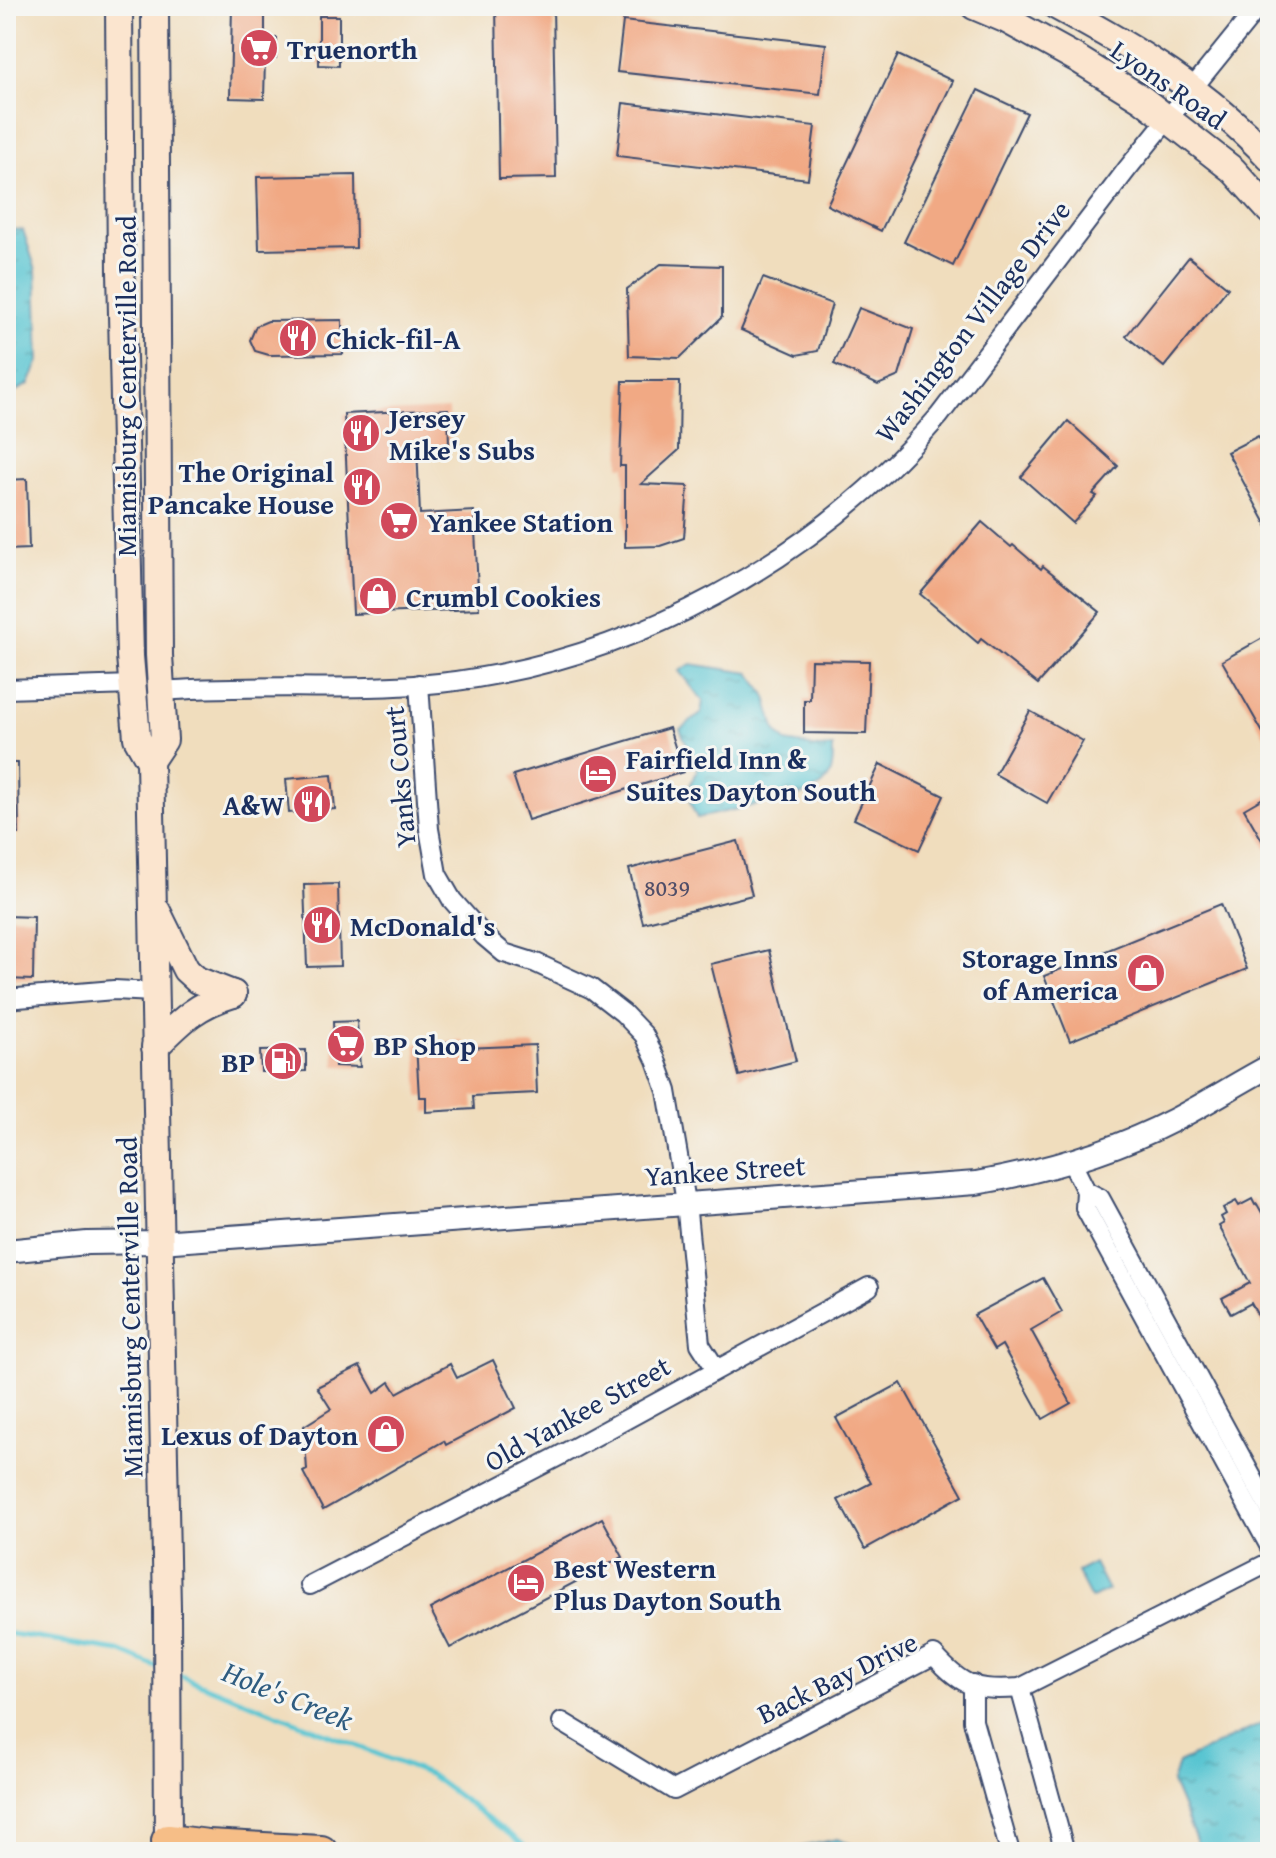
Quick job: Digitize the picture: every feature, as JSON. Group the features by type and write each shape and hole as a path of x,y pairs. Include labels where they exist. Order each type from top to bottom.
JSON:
{"highway":[{"path":"168,1847 321,1852"}],"main road":[{"name":"Miamisburg Centerville Road","path":"119,6 121,272 130,629 137,738 153,757"},
{"name":"Miamisburg Centerville Road","path":"155,6 159,640 164,740 153,757 152,903 167,1608 168,1847"},
{"name":"Lyons Road","path":"974,6 1007,20 1076,58 1142,99 1233,170 1270,211"},
{"name":"Lyons Road","path":"1056,6 1121,40 1195,88 1270,158"},
{"path":"130,629 147,655 147,674 153,688 161,691"},
{"path":"152,903 161,915 186,970 197,980 233,994 210,1001 187,1014 155,1047"}],"street":[{"name":"Washington Village Drive","path":"161,691 439,683 502,672 554,659 655,624 751,575 839,516 876,484 939,416 1259,6"},
{"name":"Yanks Court","path":"419,684 429,829 437,874 466,918 504,953 536,963 592,989 623,1013 644,1035 667,1091 686,1202 700,1344 716,1369"},
{"path":"6,689 133,685"},
{"path":"6,999 114,990 154,992"},
{"name":"Yankee Street","path":"6,1251 976,1183 1017,1176 1071,1161 1174,1120 1270,1066"},
{"path":"1071,1161 1086,1191 1085,1208 1270,1510"},
{"name":"Old Yankee Street","path":"310,1585 559,1456 869,1287"},
{"path":"1180,1364 1268,1539"},
{"name":"Back Bay Drive","path":"562,1722 674,1790 934,1655 952,1675 986,1690 1020,1688 1270,1562"},
{"path":"973,1684 973,1721 1010,1852"},
{"path":"1020,1688 1065,1852"}],"water":[{"path":"6,229 23,230 36,270 39,361 29,384 9,395 6,395"},
{"path":"691,664 750,673 765,694 776,732 786,742 819,748 833,747 832,769 823,785 809,793 697,818 688,793 698,769 680,729 701,714 703,701 679,671"},
{"path":"1094,1563 1108,1590 1091,1599 1077,1572"},
{"path":"1270,1720 1270,1852 1201,1852 1172,1783 1178,1763"},
{"path":"837,1839 862,1848 864,1852 779,1852"}],"building":[{"path":"232,6 265,6 265,38 277,38 276,58 265,58 264,99 230,98"},
{"path":"496,6 553,6 556,178 499,179"},
{"path":"319,16 339,16 339,66 319,65"},
{"path":"623,21 826,44 820,94 617,72"},
{"path":"898,55 953,81 881,231 827,205"},
{"path":"978,90 1027,113 953,266 904,242"},
{"path":"623,103 815,126 808,179 617,156"},
{"path":"355,175 356,248 259,250 257,177"},
{"path":"1189,257 1228,288 1164,367 1126,336"},
{"path":"661,264 722,266 722,317 680,358 629,356 627,289"},
{"path":"763,278 832,304 818,351 797,355 741,330"},
{"path":"859,308 913,329 899,376 878,385 834,364"},
{"name":"Chick-fil-A","path":"342,320 342,334 347,334 347,347 342,348 343,354 269,355 255,351 250,340 256,326 268,321"},
{"path":"623,381 680,381 679,450 641,484 688,486 684,538 660,546 625,547 625,466 620,466"},
{"path":"448,409 449,446 417,447 420,514 474,511 479,609 353,614 344,414"},
{"path":"1068,421 1118,466 1073,523 1021,477"},
{"path":"1258,436 1270,459 1270,531 1227,452"},
{"path":"27,479 29,549 6,550 6,480"},
{"path":"982,522 1100,612 1038,684 981,639 978,643 920,594"},
{"path":"1270,634 1270,745 1222,661"},
{"path":"811,660 869,661 866,734 804,733 804,700 810,700"},
{"path":"1030,711 1083,741 1047,803 995,774"},
{"name":"Fairfield Inn & Suites Dayton South","path":"669,728 683,772 528,820 513,775"},
{"path":"6,763 18,763 19,834 6,834"},
{"path":"880,764 944,796 919,850 854,819"},
{"path":"332,775 335,809 289,813 286,779"},
{"path":"1270,794 1270,854 1244,809"},
{"path":"738,841 752,895 643,923 629,869"},
{"name":"McDonald's","path":"338,884 340,966 307,967 304,885"},
{"name":"Storage Inns of America","path":"1221,904 1247,969 1070,1041 1044,976"},
{"path":"6,916 34,917 33,980 6,979"},
{"path":"769,950 796,1061 739,1076 711,964"},
{"name":"BP Shop","path":"357,1021 360,1067 335,1066 333,1022"},
{"path":"464,1041 465,1048 535,1045 537,1093 473,1096 474,1109 426,1112 426,1097 419,1097 416,1044"},
{"name":"BP","path":"306,1050 306,1071 261,1072 260,1051"},
{"path":"1252,1199 1270,1227 1270,1338 1251,1303 1231,1314 1222,1298 1250,1283 1219,1226 1224,1223 1221,1217 1226,1214 1223,1208 1236,1201 1239,1206"},
{"path":"1043,1278 1062,1312 1031,1330 1071,1403 1043,1419 1002,1345 994,1350 974,1315"},
{"name":"Lexus of Dayton","path":"493,1360 516,1408 446,1445 444,1441 323,1510 303,1472 307,1470 304,1426 331,1409 317,1387 360,1366 375,1393 390,1382 397,1393 450,1364 457,1378"},
{"path":"901,1383 963,1495 865,1549 838,1500 871,1483 836,1418"},
{"name":"Best Western Plus Dayton South","path":"602,1518 623,1557 450,1648 430,1609"}],"waterway":[{"name":"Hole's Creek","path":"6,1633 119,1651 159,1668"},
{"name":"Hole's Creek","path":"176,1674 430,1775 524,1845 529,1852"}],"place":[{"name":"Truenorth","path":"259,48"},
{"name":"Chick-fil-A","path":"298,338"},
{"name":"Jersey Mike's Subs","path":"361,433"},
{"name":"The Original Pancake House","path":"362,487"},
{"name":"Yankee Station","path":"399,521"},
{"name":"Crumbl Cookies","path":"378,596"},
{"name":"Fairfield Inn & Suites Dayton South","path":"598,774"},
{"name":"A&W","path":"312,804"},
{"name":"McDonald's","path":"322,925"},
{"name":"Storage Inns of America","path":"1146,973"},
{"name":"BP Shop","path":"346,1044"},
{"name":"BP","path":"283,1061"},
{"name":"Lexus of Dayton","path":"386,1434"},
{"name":"Best Western Plus Dayton South","path":"526,1583"}]}
